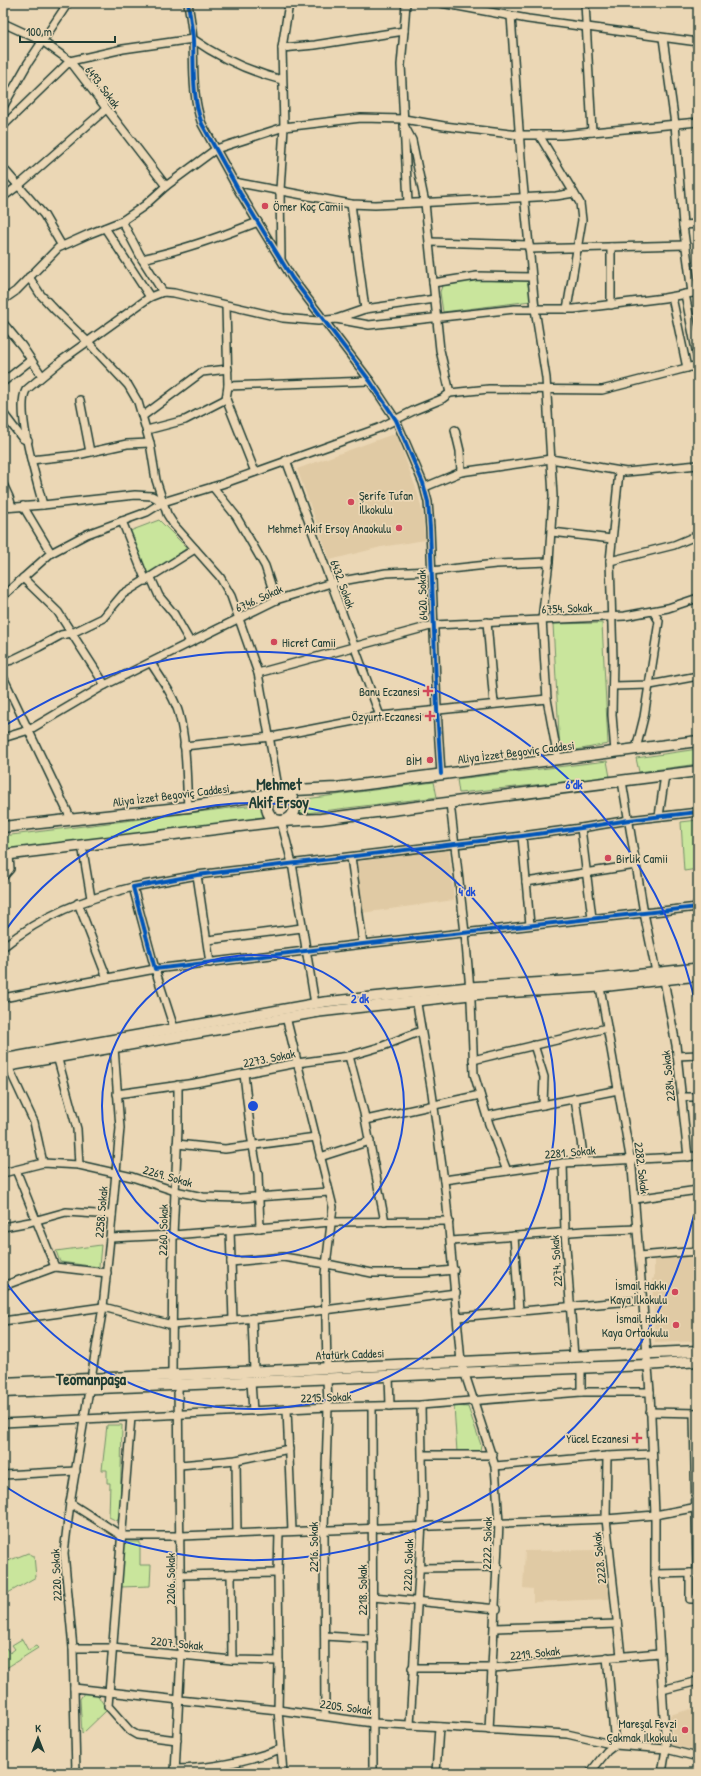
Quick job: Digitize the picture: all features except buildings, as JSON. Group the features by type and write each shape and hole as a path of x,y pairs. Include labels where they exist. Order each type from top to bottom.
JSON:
{"main road":[{"name":"Aliya İzzet Begoviç Caddesi","path":"3,827 188,807 279,793 336,788 698,741"},
{"path":"6,855 281,821 321,819 698,771"},
{"path":"279,793 284,793 292,797 296,806 294,815 281,821 273,818 267,810 268,801 271,797 279,793"},
{"name":"Atatürk Caddesi","path":"3,1383 178,1385 251,1382 327,1373 461,1362 698,1351"},
{"name":"Atatürk Caddesi","path":"3,1392 172,1375 254,1371 389,1376 647,1365 698,1361"}],"street":[{"path":"3,107 42,42 68,3"},
{"name":"6420. Sokak","path":"188,3 193,39 194,87 198,113 202,124 234,182 292,278 323,321 370,381 396,420 424,487 428,502 441,774"},
{"path":"281,258 280,190 284,127 282,48 289,3"},
{"path":"406,3 401,65 408,203"},
{"path":"441,3 476,6 511,16 698,42"},
{"path":"585,3 592,132"},
{"path":"511,16 524,197 535,309 547,389 553,496 552,532 542,619 547,699 558,759"},
{"name":"6493. Sokak","path":"3,23 42,42 70,61 166,186"},
{"path":"282,48 316,45 404,31"},
{"path":"663,38 675,124 683,225 698,360"},
{"path":"3,126 70,61 123,49 193,39 213,53 252,72 282,80"},
{"path":"3,196 18,186 106,109"},
{"path":"3,300 16,291 58,248 122,221 144,206 166,186 216,149 284,127 361,118 404,119 444,126 519,135 539,135 592,132 698,122"},
{"path":"405,127 412,140 425,203 440,350 450,393"},
{"path":"539,135 580,203 582,220 566,309"},
{"path":"3,168 44,215 62,246"},
{"path":"234,182 351,204 375,205 556,196 574,193"},
{"path":"351,204 365,309"},
{"path":"122,221 142,259 163,292"},
{"path":"142,259 172,252 230,234 258,222"},
{"path":"683,225 698,224"},
{"path":"105,228 150,297"},
{"path":"430,242 578,248 686,245"},
{"path":"610,247 611,305"},
{"path":"433,283 477,276 532,276"},
{"path":"29,277 48,303 88,342 128,385 138,402 147,430 156,480 163,502 174,525 220,577 231,596 258,673 279,793"},
{"path":"43,506 31,460 24,415 23,395 26,390 42,376 150,297 163,292 174,293 226,306 301,321 323,321 336,319 365,309 435,299"},
{"path":"336,319 369,325 515,309 566,309 611,305 691,293"},
{"path":"672,297 687,368"},
{"path":"226,306 228,369 226,400 254,472"},
{"path":"3,323 22,346 42,376"},
{"path":"3,382 31,360"},
{"path":"3,596 51,553 87,534 147,512 163,502 213,487 379,428 415,410 442,399 450,393 489,389 602,390 698,365"},
{"path":"143,416 202,372 228,369"},
{"path":"228,386 370,381"},
{"path":"80,400 90,452"},
{"path":"147,430 186,420 226,400"},
{"path":"3,413 22,438 28,442"},
{"path":"455,430 460,451 461,472"},
{"path":"31,460 90,452 127,444 150,443"},
{"path":"424,487 461,472 551,459 619,472 698,466"},
{"name":"6432. Sokak","path":"286,460 380,716"},
{"path":"615,752 612,715 613,686 610,617 610,561 619,472"},
{"path":"3,484 9,496 12,507"},
{"path":"213,487 236,516 265,566 276,600"},
{"path":"3,508 43,506 135,495 152,496 163,502"},
{"path":"23,506 51,553"},
{"path":"122,521 148,579 159,596 174,614 190,642"},
{"path":"552,532 612,539"},
{"path":"610,561 674,544 698,535"},
{"path":"3,662 32,651 61,635 72,633 103,618 123,594 196,550"},
{"name":"6746. Sokak","path":"3,738 29,730 105,685 190,642 239,620 276,600 331,583 386,573 431,571 496,564 549,562"},
{"path":"23,578 58,612 105,685"},
{"name":"6754. Sokak","path":"258,673 434,625 610,617 653,611 698,598"},
{"path":"636,749 650,685 659,621 653,611"},
{"path":"487,622 494,704"},
{"path":"151,663 173,698 177,708 184,746 188,807"},
{"path":"613,686 650,685 698,676"},
{"path":"3,677 71,819"},
{"path":"184,746 270,737 380,716 547,699"},
{"path":"659,816 665,775"},
{"path":"622,781 644,913 656,972 664,980"},
{"path":"450,803 456,844 465,933 474,1074 487,1116 507,1171"},
{"path":"3,947 17,936 57,911 91,898 133,887 197,875 522,836 629,820 698,812"},
{"path":"281,821 292,864 305,952 315,1004"},
{"path":"581,828 592,918"},
{"path":"522,836 530,925"},
{"path":"82,845 91,898"},
{"path":"3,877 10,869 6,855"},
{"path":"351,857 363,944"},
{"path":"526,882 636,864"},
{"path":"197,875 208,940 210,964"},
{"path":"133,887 155,969 174,1028"},
{"path":"78,903 107,978"},
{"path":"3,998 155,969 210,964 363,944 698,907"},
{"path":"208,940 302,928"},
{"path":"4,1061 58,1056 286,1017 416,998 469,991 698,968"},
{"path":"469,991 600,987 698,976"},
{"name":"2284. Sokak","path":"664,980 677,1056 688,1157"},
{"name":"2282. Sokak","path":"600,987 631,1159 635,1199 650,1392 655,1515 655,1574 666,1749 662,1773"},
{"path":"4,1061 174,1028 315,1004 416,998"},
{"path":"416,998 434,1105 444,1180 454,1270 461,1362"},
{"name":"2216. Sokak","path":"286,1017 333,1207 325,1274 328,1407 324,1530 325,1715"},
{"path":"473,1060 607,1028"},
{"name":"2273. Sokak","path":"118,1094 178,1086 297,1063 349,1056 383,1046 421,1031"},
{"path":"534,1045 544,1077 543,1105"},
{"name":"2258. Sokak","path":"90,1383 103,1307 107,1273 120,1128 114,1046"},
{"path":"58,1056 77,1129 79,1165"},
{"path":"349,1056 366,1120 384,1222"},
{"path":"677,1056 698,1056"},
{"path":"4,1061 34,1122 43,1163"},
{"path":"244,1074 258,1174 260,1228"},
{"name":"2260. Sokak","path":"172,1375 173,1235 178,1086"},
{"path":"487,1116 618,1090"},
{"path":"366,1120 480,1095"},
{"path":"682,1097 698,1097"},
{"path":"575,1098 584,1162"},
{"path":"177,1144 225,1149 316,1137"},
{"path":"320,1157 370,1142"},
{"name":"2281. Sokak","path":"444,1180 563,1163 698,1156"},
{"name":"2269. Sokak","path":"4,1171 16,1170 43,1163 79,1165 203,1198 259,1197 329,1192"},
{"name":"2274. Sokak","path":"563,1163 565,1232 574,1357"},
{"path":"16,1170 55,1267"},
{"path":"635,1199 698,1190"},
{"path":"3,1227 66,1212 112,1215"},
{"path":"110,1238 173,1235 331,1222 449,1221"},
{"path":"451,1242 565,1232 637,1229"},
{"path":"230,1230 233,1320"},
{"path":"514,1236 519,1311"},
{"path":"639,1256 698,1251"},
{"path":"231,1262 283,1257 372,1273 422,1273 454,1270"},
{"path":"3,1286 55,1267 107,1273"},
{"path":"3,1321 103,1307 172,1324 233,1320 326,1310 456,1293"},
{"path":"458,1317 642,1300"},
{"path":"252,1318 254,1371"},
{"name":"2222. Sokak","path":"461,1362 493,1455 500,1523 496,1628 489,1730"},
{"path":"581,1368 581,1392"},
{"path":"389,1376 390,1406"},
{"path":"251,1382 253,1411"},
{"name":"2220. Sokak","path":"76,1773 73,1648 64,1554 70,1503 90,1383"},
{"name":"2206. Sokak","path":"175,1771 181,1654 181,1536 178,1385"},
{"name":"2215. Sokak","path":"3,1423 131,1418 328,1407 421,1405 581,1392 650,1392"},
{"name":"2220. Sokak","path":"410,1725 412,1668 418,1602 423,1506 421,1405"},
{"name":"2218. Sokak","path":"372,1407 373,1773"},
{"path":"287,1409 292,1531"},
{"path":"650,1412 696,1413 698,1573 655,1574"},
{"path":"131,1418 108,1706 130,1732 137,1735 177,1740"},
{"path":"180,1465 236,1460 289,1449"},
{"path":"495,1466 607,1456 652,1454"},
{"path":"423,1455 493,1455"},
{"name":"2228. Sokak","path":"607,1456 606,1519 621,1656"},
{"path":"236,1460 237,1534"},
{"path":"3,1475 76,1471"},
{"path":"70,1503 122,1536 181,1536 373,1527 606,1519 655,1515 697,1507"},
{"path":"280,1532 278,1573 278,1710 283,1773"},
{"path":"419,1568 498,1567"},
{"path":"181,1575 278,1573"},
{"path":"690,1573 690,1599 698,1599"},
{"path":"231,1574 232,1660"},
{"path":"373,1597 496,1609"},
{"path":"496,1628 617,1624"},
{"path":"325,1636 373,1640"},
{"name":"2207. Sokak","path":"73,1648 112,1648 232,1660 279,1661"},
{"name":"2219. Sokak","path":"412,1668 493,1668 659,1653"},
{"path":"590,1773 607,1751 615,1745 607,1657"},
{"path":"662,1690 698,1681"},
{"name":"2205. Sokak","path":"74,1688 325,1715 373,1723 567,1734 615,1745 666,1749 698,1757"},
{"path":"436,1773 439,1727"},
{"path":"175,1771 230,1764 281,1749"}],"shaded area":[{"name":"Şerife Tufan İlkokulu","path":"396,433 418,494 423,515 425,540 381,547 330,560 297,469"},
{"path":"449,849 454,900 362,913 355,862"},
{"path":"698,1256 698,1341 655,1343 652,1279 654,1278 654,1259"},
{"path":"603,1550 609,1599 533,1602 533,1589 523,1588 525,1551"},
{"name":"Mareşal Fevzi Çakmak İlkokulu","path":"698,1707 698,1751 673,1745 670,1715"}],"green space":[{"path":"476,280 527,280 531,301 443,312 440,292 442,286"},
{"path":"159,520 187,548 148,575 130,531"},
{"path":"602,623 608,744 560,753 553,624"},
{"path":"698,749 698,764 639,772 636,758"},
{"path":"607,761 610,777 459,793 457,779"},
{"path":"434,782 437,797 298,814 298,800"},
{"path":"271,803 273,817 3,850 3,836"},
{"path":"698,820 698,869 684,871 681,822"},
{"path":"101,1245 99,1267 60,1262 56,1251"},
{"path":"454,1406 468,1407 481,1445 480,1451 457,1452"},
{"path":"107,1425 122,1425 120,1517 117,1521 109,1517 110,1483 107,1483 107,1470 102,1470"},
{"path":"124,1542 140,1542 140,1565 151,1565 150,1586 121,1587"},
{"path":"28,1553 34,1556 36,1577 8,1593 3,1584 3,1563"},
{"path":"22,1639 28,1650 36,1646 38,1648 3,1670 3,1650 6,1648 10,1653 15,1649 12,1645"},
{"path":"84,1693 97,1694 107,1710 82,1734 80,1699"}],"cycle path":[{"path":"188,3 193,40 195,93 202,124 240,193 292,278 370,381 396,420 423,483 428,502 430,528 441,774"},
{"path":"698,812 629,820 522,836 197,875 133,887 155,969 363,944 698,907"}],"place":[{"name":"Ömer Koç Camii","path":"265,206"},
{"name":"Şerife Tufan İlkokulu","path":"351,502"},
{"name":"Mehmet Akif Ersoy Anaokulu","path":"399,528"},
{"name":"Hicret Camii","path":"274,642"},
{"name":"Banu Eczanesi","path":"428,691"},
{"name":"Özyurt Eczanesi","path":"430,716"},
{"name":"BİM","path":"430,760"},
{"name":"Birlik Camii","path":"608,858"},
{"name":"İsmail Hakkı Kaya İlkokulu","path":"675,1292"},
{"name":"İsmail Hakkı Kaya Ortaokulu","path":"676,1325"},
{"name":"Yücel Eczanesi","path":"637,1438"},
{"name":"Mareşal Fevzi Çakmak İlkokulu","path":"685,1730"}],"district":[{"name":"Mehmet Akif Ersoy","path":"279,793"},
{"name":"Teomanpaşa","path":"91,1379"}]}
